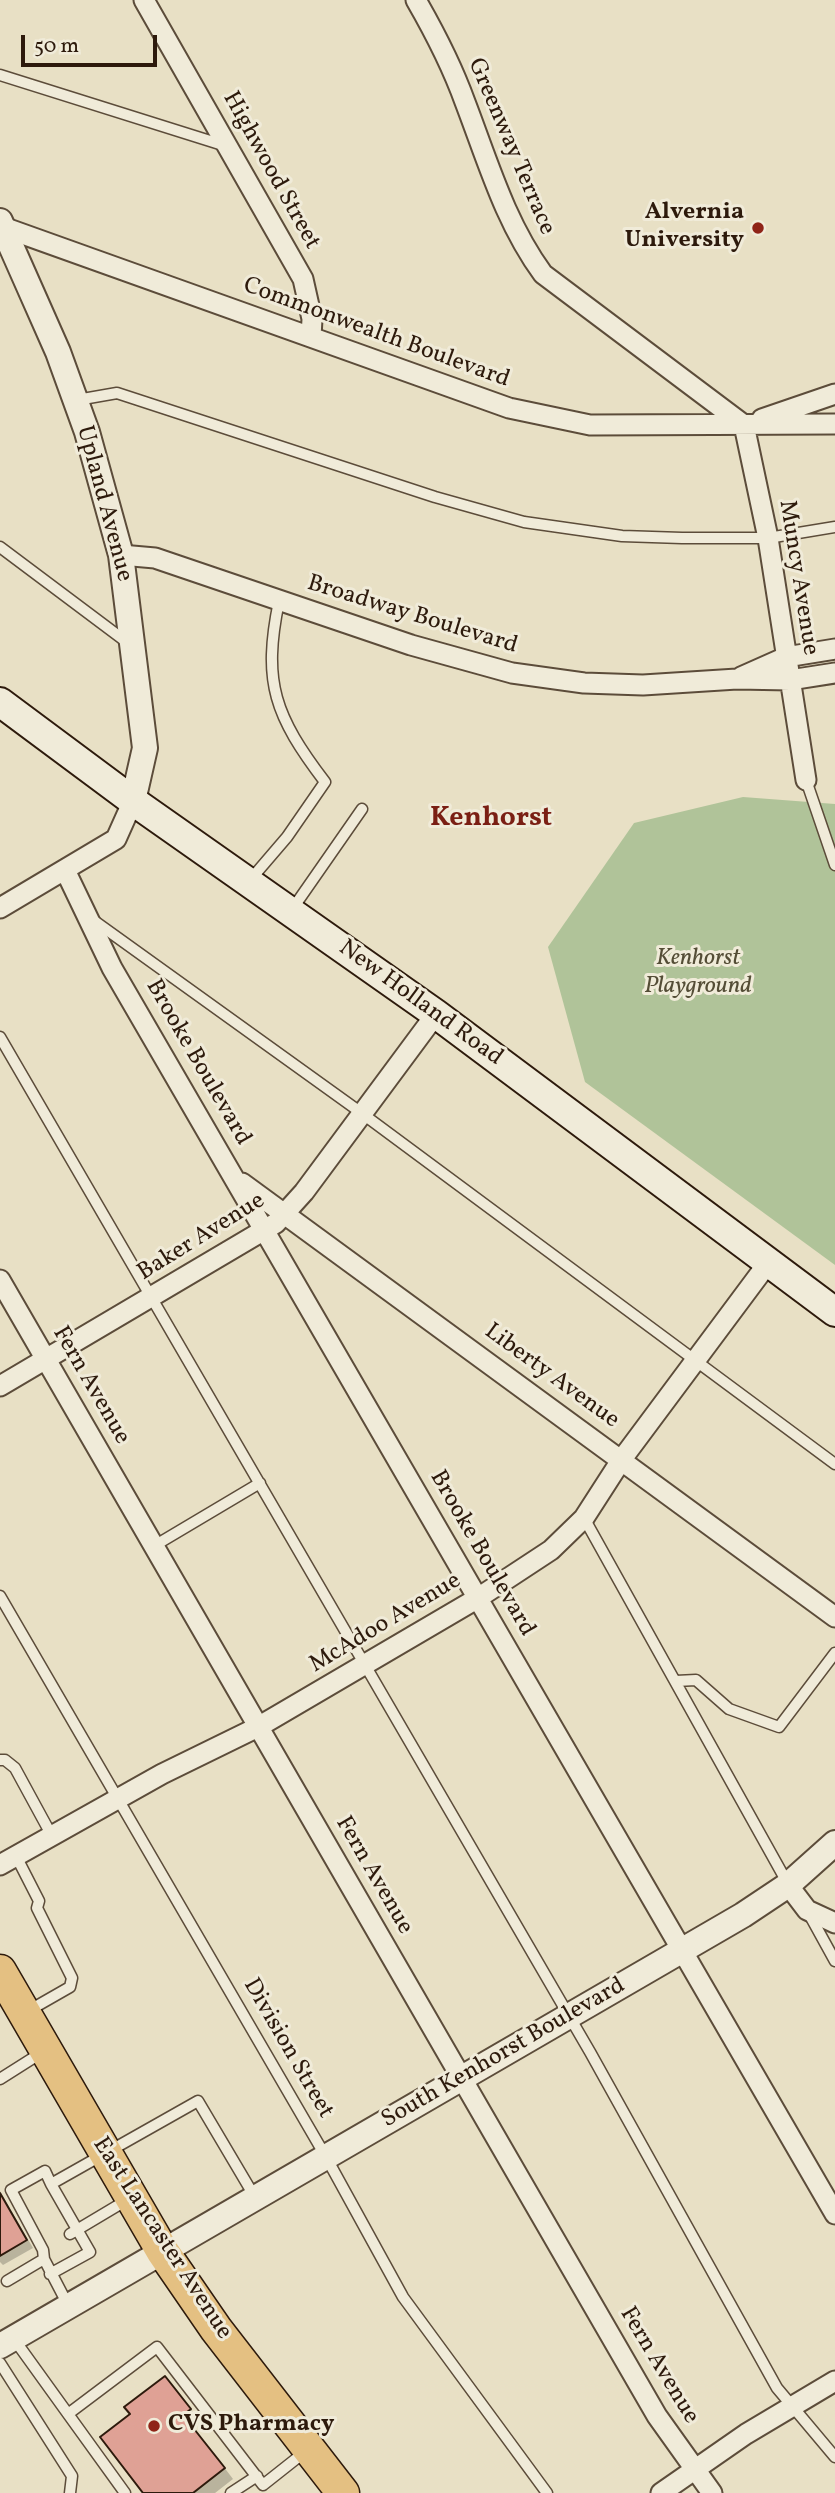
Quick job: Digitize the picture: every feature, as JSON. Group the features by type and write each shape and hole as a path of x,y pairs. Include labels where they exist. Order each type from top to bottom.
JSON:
{"main road":[{"name":"New Holland Road","path":"0,702 133,801 436,1014 835,1312"},
{"name":"East Lancaster Avenue","path":"0,1971 163,2252 216,2329 343,2493"}],"street":[{"name":"Highwood Street","path":"144,0 303,279 312,320 311,337"},
{"name":"Greenway Terrace","path":"416,0 452,70 523,247 543,274 744,425"},
{"name":"Commonwealth Boulevard","path":"1,224 509,408 566,421 617,426 835,424"},
{"name":"Upland Avenue","path":"1,224 58,352 86,432 121,555 145,748 133,801"},
{"name":"Commonwealth Boulevard","path":"744,425 835,394"},
{"name":"Muncy Avenue","path":"744,425 768,538 806,780"},
{"name":"Broadway Boulevard","path":"121,555 155,558 457,660 512,673 583,683 643,685 737,679 790,680 835,673"},
{"name":"Broadway Boulevard","path":"737,679 786,656 835,649"},
{"path":"0,908 116,839 133,801"},
{"name":"Brooke Boulevard","path":"65,870 112,968 266,1229 835,2214"},
{"name":"Baker Avenue","path":"0,1386 287,1214 436,1014"},
{"name":"Liberty Avenue","path":"236,1178 835,1617"},
{"name":"McAdoo Avenue","path":"8,1861 117,1798 258,1727 534,1563 584,1518 622,1459 768,1263"},
{"name":"Fern Avenue","path":"0,1280 657,2416 712,2493"},
{"name":"South Kenhorst Boulevard","path":"7,2342 682,1950 788,1885 835,1843"},
{"path":"788,1885 807,1910 835,1923"},
{"path":"661,2493 694,2468 835,2381"}],"lane":[{"path":"0,75 230,148"},
{"path":"73,401 117,393 435,497 524,522 622,536 768,538 835,527"},
{"path":"0,547 134,647"},
{"path":"248,882 287,837 325,782 298,746 273,694 271,639 279,601"},
{"path":"806,780 835,865"},
{"path":"291,912 362,809"},
{"name":"Brooke Boulevard","path":"87,916 361,1114 835,1464"},
{"path":"0,1037 569,2017 777,2388 835,2457"},
{"path":"154,1546 260,1483"},
{"path":"584,1518 788,1885"},
{"name":"Division Street","path":"0,1596 326,2157 413,2313 547,2493"},
{"path":"676,1681 696,1680 729,1709 779,1727 835,1653"},
{"path":"0,1760 5,1759 15,1768 31,1793 52,1836"},
{"path":"8,1861 39,1900 37,1908 72,1978 70,1987 24,2013"},
{"path":"807,1910 835,1961"},
{"path":"0,2079 46,2051"},
{"path":"51,2184 198,2101 257,2199"},
{"path":"50,2274 90,2252 60,2208 45,2171 11,2190 34,2224 46,2251 50,2274 68,2306"},
{"path":"74,2232 130,2198"},
{"path":"7,2281 46,2251"},
{"path":"7,2342 68,2414 125,2493"},
{"path":"68,2414 158,2347 263,2485 309,2449"},
{"path":"0,2363 72,2476 70,2493"},
{"path":"231,2493 257,2476"}],"green space":[{"name":"Kenhorst Playground","path":"743,797 835,804 835,1265 585,1082 548,947 634,823"}],"building":[{"path":"0,2193 27,2240 0,2256"},
{"name":"CVS Pharmacy","path":"165,2376 191,2409 183,2415 225,2468 193,2493 143,2493 100,2437 130,2414 124,2407"}],"place":[{"name":"Alvernia University","path":"758,228"},
{"name":"CVS Pharmacy","path":"154,2426"}],"district":[{"name":"Kenhorst","path":"491,820"}]}
